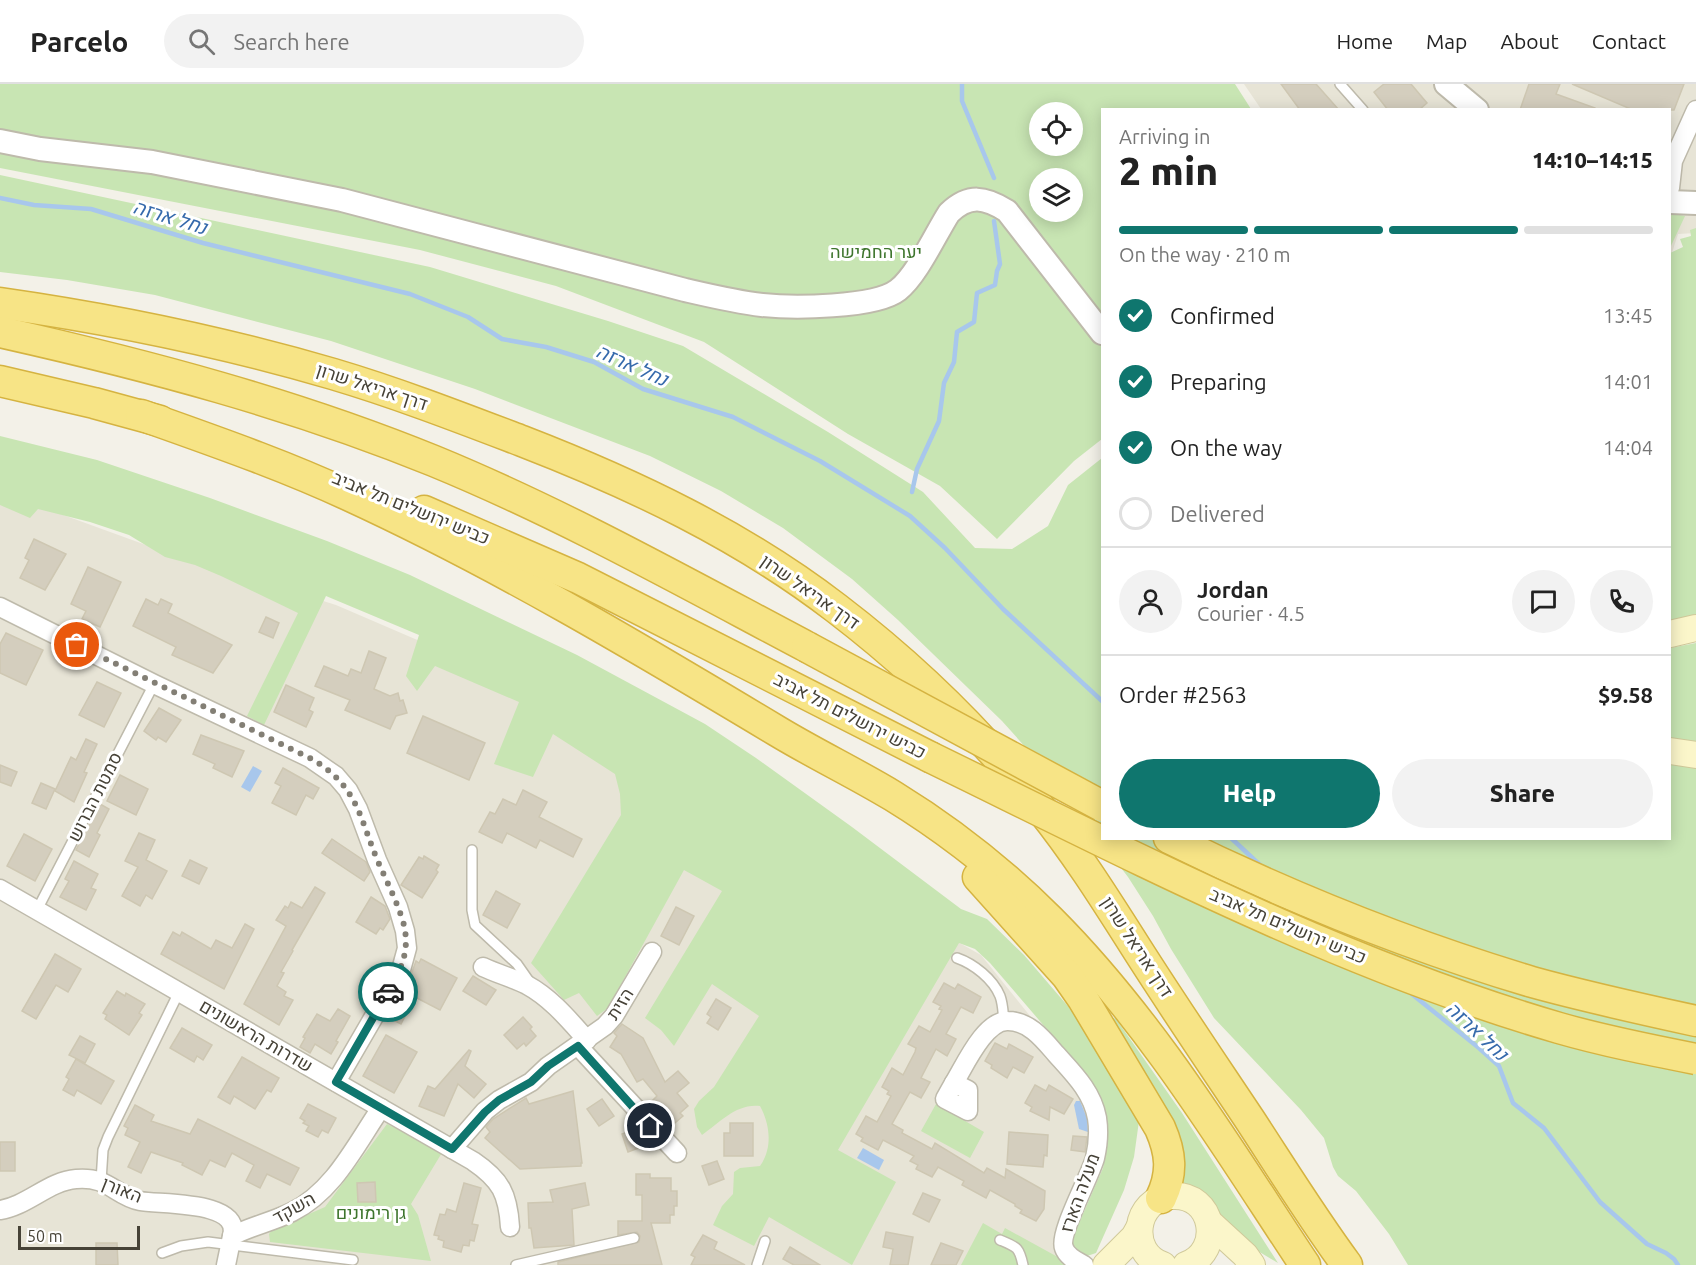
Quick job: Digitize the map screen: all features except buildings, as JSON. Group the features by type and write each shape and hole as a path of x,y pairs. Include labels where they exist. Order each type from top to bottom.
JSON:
{"highway":[{"name":"דרך אריאל שרון","path":"0,303 140,328 259,354 334,374 413,400 540,448 653,496 747,548 815,592 873,637 943,701 984,743 1037,804 1089,872 1129,937 1343,1258"},
{"path":"0,332 84,351 209,384 326,422 432,461 604,539 1101,805"},
{"name":"כביש ירושלים תל אביב","path":"0,381 197,431 300,464 439,517 578,578 930,757 1216,896 1362,959 1460,996 1560,1029 1696,1059"},
{"path":"141,415 239,450 346,494 464,551 682,674 807,750 872,784 927,818 992,867 1024,896 1083,955 1123,1002 1179,1077 1305,1265"},
{"path":"927,818 1046,950 1083,999 1167,1143 1170,1168 1166,1188 1161,1198"},
{"name":"כביש ירושלים תל אביב","path":"1173,840 1278,889 1363,924 1448,955 1533,982 1619,1005 1696,1021"}],"main road":[{"path":"1671,634 1696,628"},
{"path":"1671,751 1696,755"},
{"path":"1106,1265 1134,1237 1146,1210 1161,1198 1179,1196 1191,1199 1206,1213 1209,1222 1209,1242 1205,1251 1187,1265"},
{"path":"1209,1222 1245,1255 1252,1265"},
{"path":"1139,1228 1141,1244 1145,1252 1161,1264"},
{"path":"1187,1265 1219,1260 1233,1265"},
{"path":"1131,1265 1161,1264"}],"street":[{"path":"1446,84 1475,108"},
{"path":"1671,179 1673,161 1696,110"},
{"path":"0,141 40,149 152,162 342,200 685,290 733,301 765,305 848,304 888,296 900,289 910,277 949,213 958,205 969,200 984,200 1002,208 1012,216 1101,332"},
{"path":"1671,202 1696,203"},
{"path":"0,607 316,762 342,783 358,809 402,918 406,948 401,970 336,1082"},
{"name":"שדרות הראשונים","path":"0,889 480,1166 504,1191 510,1227"},
{"name":"הזית","path":"452,1149 499,1100 531,1082 548,1066 605,1026 614,1016 651,952"},
{"path":"483,967 527,985 566,1017 582,1043 676,1153"},
{"path":"954,1083 987,1031 1004,1021"},
{"name":"מעלה הארז","path":"1004,1021 1023,1024 1040,1037 1081,1082 1094,1107 1098,1126 1095,1159 1063,1239 1064,1249 1068,1254 1084,1265"},
{"name":"השקד","path":"231,1240 246,1228 281,1217 319,1195 332,1181 381,1108"},
{"name":"האורן","path":"0,1210 12,1208 73,1179 91,1179 101,1181 142,1201 174,1202 220,1213 229,1218 232,1223 231,1240"},
{"path":"226,1265 231,1240"}],"lane":[{"path":"1340,84 1361,108"},
{"name":"סמטת הברוש","path":"37,910 153,684"},
{"path":"472,850 472,910 475,925 517,964 536,991"},
{"path":"957,958 974,965 996,990 1002,1002 1004,1021"},
{"path":"101,1181 103,1150 108,1137 179,992"},
{"path":"516,1265 634,1238"},
{"path":"162,1253 201,1242 231,1240 353,1260"},
{"path":"1000,1240 1020,1250 1023,1265"},
{"path":"757,1265 765,1241"}],"shaded area":[{"path":"1244,84 1696,84 1696,233 1678,234 1671,256 1671,108 1260,108"},
{"path":"0,492 157,549 336,605 422,642 981,955 1092,1093 1104,1133 1102,1167 1074,1228 1088,1265 0,1265"}],"green space":[{"name":"יער החמישה","path":"0,84 1235,84 1250,108 1101,108 1101,440 1074,461 997,539 940,486 848,434 704,342 556,286 420,250 0,168"},
{"path":"0,175 430,267 683,346 828,432 923,492 975,548 1012,549 1048,526 1068,485 1101,459 1101,840 1671,840 1671,764 1696,767 1696,1265 1408,1265 1389,1234 1356,1191 1338,1176 1324,1138 1301,1110 1214,1018 1128,877 1045,769 1002,721 898,620 852,579 783,528 721,491 650,456 475,389 331,341 155,295 67,280 0,272"},
{"path":"1671,213 1685,216 1671,246"},
{"path":"1696,228 1696,614 1683,619 1671,620 1671,253 1683,247 1680,239 1691,236 1690,230"},
{"path":"0,436 97,460 327,541 410,575 577,655 705,724 852,827 961,909 987,919 1024,955 1091,1033 1139,1121 1134,1157 1124,1190 1096,1253 1084,1257 1075,1250 1072,1239 1103,1168 1108,1139 1107,1127 1075,1062 990,963 975,949 959,943 838,1150 896,1182 852,1265 769,1217 754,1246 713,1225 722,1206 733,1194 734,1172 740,1168 760,1166 764,1159 767,1152 768,1128 760,1106 752,1106 736,1110 702,1135 697,1127 694,1109 714,1087 759,1016 712,984 674,1046 661,1030 645,1018 722,891 684,870 608,1008 597,1016 579,993 564,1000 531,963 621,815 620,794 615,774 553,734 533,777 494,764 519,702 435,666 417,691 406,676 419,635 326,596 264,725 247,716 298,613 195,565 165,557 129,535 38,509 30,518 0,505"},
{"path":"1696,643 1696,744 1671,741 1671,648"},
{"path":"1102,1013 1116,1019 1182,1113 1278,1263 1238,1239 1204,1195 1181,1185"},
{"path":"936,1104 984,1132 970,1158 921,1131"},
{"name":"גן רימונים","path":"387,1124 443,1151 411,1204 418,1215 431,1261 270,1242 269,1234 272,1230 325,1207"},
{"path":"983,1223 1002,1234 1005,1228 1065,1261 1068,1265 961,1265"}],"water":[{"path":"253,766 262,771 250,792 241,787"},
{"path":"1076,1101 1080,1101 1087,1118 1088,1132 1079,1129 1074,1105"},
{"path":"863,1148 884,1160 879,1170 857,1158"}],"waterway":[{"path":"962,84 962,101 994,178"},
{"name":"נחל ארזה","path":"0,198 34,205 91,209 203,243 410,294 468,317 502,339 546,347 594,362 643,389 733,417 820,461 910,516 945,548 1003,609 1101,700"},
{"path":"912,492 917,469 939,421 944,383 954,362 957,332 974,322 977,293 995,285 1000,264 994,221"},
{"name":"נחל ארזה","path":"1233,840 1260,865"},
{"name":"נחל ארזה","path":"1330,925 1345,937"},
{"name":"נחל ארזה","path":"1408,991 1499,1066 1513,1103 1544,1128 1600,1202 1647,1244 1666,1253 1678,1265"}],"way so far":[{"path":"77,645 153,684 310,758 336,776 348,790 358,809 404,925 405,959 388,992"}],"route":[{"path":"388,992 336,1082 452,1149 499,1100 521,1089 548,1066 578,1046 650,1126"}]}
